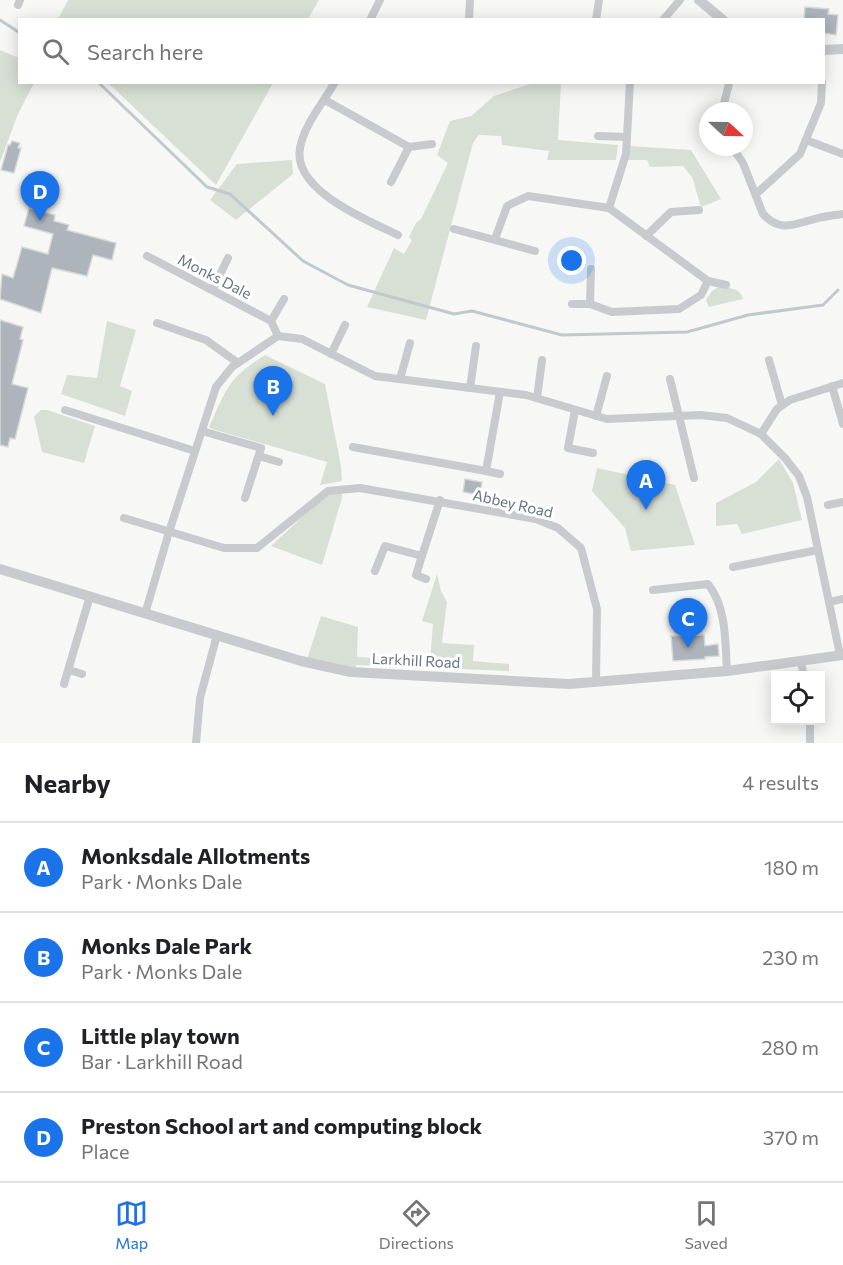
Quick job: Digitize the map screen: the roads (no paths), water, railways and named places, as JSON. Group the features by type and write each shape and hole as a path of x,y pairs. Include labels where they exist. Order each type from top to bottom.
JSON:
{"street":[{"path":"371,18 380,0"},
{"path":"469,18 470,0"},
{"path":"597,18 599,0"},
{"path":"665,18 680,0"},
{"path":"699,0 721,18"},
{"path":"825,50 843,49"},
{"path":"334,84 303,136 299,149 300,161 307,177 317,189 356,214 398,235"},
{"path":"609,208 626,154 630,84"},
{"path":"724,102 729,84"},
{"path":"756,194 800,154 821,103 822,84"},
{"path":"325,100 409,147 432,144"},
{"path":"598,136 627,137"},
{"path":"806,140 843,154"},
{"path":"391,182 409,147"},
{"path":"738,156 763,213 769,220 782,226 796,226 815,219 843,214"},
{"path":"495,239 507,206 528,196 609,208 708,281 726,285"},
{"path":"646,236 671,212 699,210"},
{"path":"454,229 535,251"},
{"name":"Monks Dale","path":"147,256 270,321"},
{"path":"213,289 228,258"},
{"path":"590,304 591,269"},
{"path":"572,304 590,304 612,312 679,309 701,295 708,281"},
{"path":"278,336 270,321 284,299"},
{"path":"157,323 206,340 238,363"},
{"path":"331,354 345,325"},
{"path":"145,614 216,387 232,367 278,336 302,339 375,376 537,398 607,419 678,416 727,418 761,434 799,476 807,497 842,655"},
{"path":"400,379 410,343"},
{"path":"470,388 476,346"},
{"path":"537,398 542,360"},
{"path":"770,360 782,405"},
{"path":"596,416 607,376"},
{"path":"670,379 694,478"},
{"path":"761,434 782,405 789,400 843,383"},
{"path":"832,386 843,424"},
{"path":"486,471 500,392"},
{"path":"575,410 568,448 592,453"},
{"path":"65,411 195,451"},
{"path":"202,431 261,448 244,498"},
{"path":"353,447 500,474"},
{"path":"259,456 279,462"},
{"name":"Abbey Road","path":"169,532 224,548 257,548 328,491 360,488 536,519 558,528 581,548 597,609 597,682"},
{"path":"426,579 416,575 440,501"},
{"path":"828,506 843,502"},
{"path":"124,518 169,532"},
{"path":"375,571 385,546 422,556"},
{"path":"733,567 818,550"},
{"name":"Larkhill Road","path":"0,569 301,661 351,672 569,684 727,671 842,655"},
{"path":"653,590 708,584 716,594 721,606 727,671"},
{"path":"64,684 90,596"},
{"path":"829,602 843,599"},
{"path":"196,743 200,698 217,635"},
{"path":"801,662 803,671"},
{"path":"69,670 82,674"},
{"path":"810,725 810,743"}],"waterway":[{"path":"0,20 18,32"},
{"path":"100,84 207,187 230,194 303,261 348,285 454,314 472,311 562,335 687,332 748,315 823,305 838,290"}],"place":[{"name":"Preston School art and computing block","path":"40,221"},
{"name":"Monks Dale Park","path":"273,416"},
{"name":"Monksdale Allotments","path":"646,510"},
{"name":"Little play town","path":"688,648"}]}
